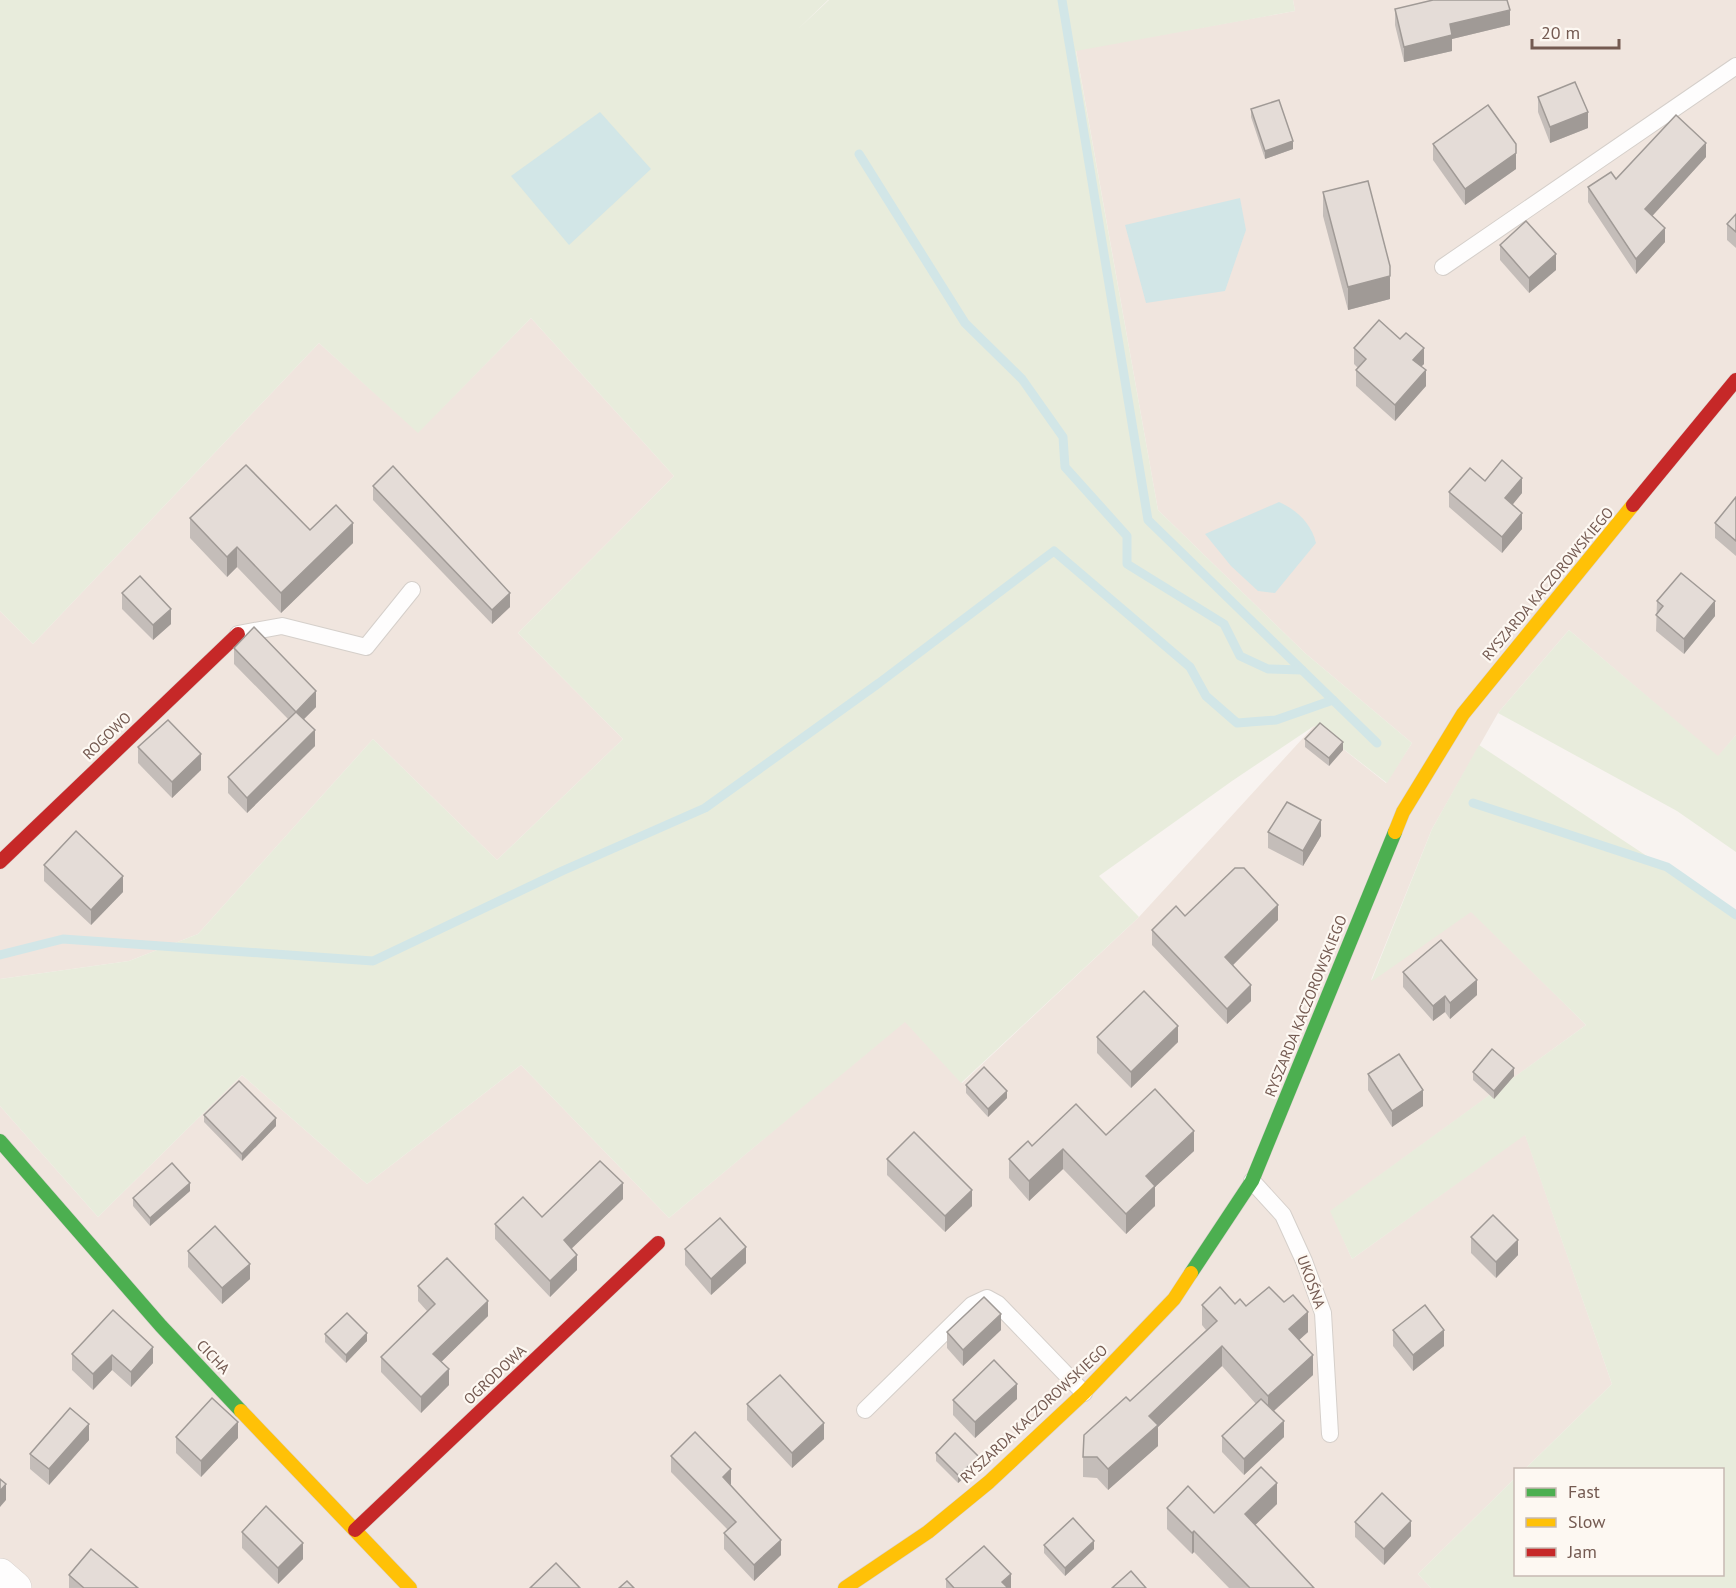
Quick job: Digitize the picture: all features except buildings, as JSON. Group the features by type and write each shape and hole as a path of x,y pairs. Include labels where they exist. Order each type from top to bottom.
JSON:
{"street":[{"name":"RYSZARDA KACZOROWSKIEGO","path":"845,1588 928,1532 989,1482 1084,1393 1174,1299 1252,1181 1403,812 1463,714 1736,380"},
{"name":"ROGOWO","path":"0,862 238,634"},
{"name":"CICHA","path":"0,1141 161,1326 410,1588"},
{"name":"OGRODOWA","path":"355,1530 658,1243"},
{"path":"0,1575 15,1588"}],"lane":[{"path":"1443,267 1736,66"},
{"path":"238,634 282,626 366,647 412,590"},
{"name":"UKOŚNA","path":"1252,1181 1283,1215 1304,1261 1323,1313 1330,1434"},
{"path":"865,1410 972,1305 987,1298 998,1304 1084,1393"}],"shaded area":[{"path":"1293,0 1736,0 1736,735 1718,757 1569,630 1498,713 1432,829 1371,980 1471,911 1586,1025 1331,1211 1352,1259 1525,1134 1612,1384 1526,1468 1514,1468 1514,1479 1418,1574 1431,1588 0,1588 0,1106 98,1217 242,1075 367,1184 521,1065 669,1218 905,1021 962,1083 1139,917 1314,726 1386,783 1412,743 1305,653 1158,510 1076,50 1295,11"},
{"path":"600,112 651,169 569,245 511,176"},
{"path":"1240,198 1246,230 1225,291 1146,303 1125,225"},
{"path":"531,318 674,476 518,633 623,739 497,860 373,739 198,934 129,961 0,979 0,611 33,644 319,343 418,432"},
{"path":"1279,502 1302,518 1311,529 1316,543 1275,593 1258,591 1231,566 1205,534"}],"green space":[{"path":"0,0 828,0 797,30 829,0 1293,0 1295,11 1076,51 1158,510 1305,653 1412,743 1387,783 1314,726 1232,781 1099,876 1139,917 961,1083 905,1022 669,1218 521,1065 367,1184 242,1075 98,1217 0,1106 0,979 129,961 198,934 373,739 497,860 623,739 518,633 674,476 531,318 418,433 319,343 33,644 0,611"},
{"path":"1569,630 1718,756 1736,735 1736,852 1677,811 1498,713"},
{"path":"1479,745 1736,915 1736,1588 1431,1588 1418,1574 1514,1479 1514,1576 1724,1576 1724,1468 1526,1468 1612,1384 1525,1135 1352,1259 1330,1211 1586,1025 1471,912 1371,982 1432,829"}],"waterway":[{"path":"1062,0 1148,520 1377,743"},
{"path":"859,154 965,323 1022,379 1063,437 1065,467 1127,536 1127,564 1224,624 1240,656 1268,669 1302,670"},
{"path":"0,955 63,939 373,961 562,871 705,808 879,683 1054,551 1190,667 1206,696 1237,723 1276,720 1333,700"},
{"path":"1473,803 1667,867 1736,915"}],"traffic: fast":[{"path":"1191,1273 1252,1181 1395,832"},
{"path":"0,1141 161,1326 241,1411"}],"traffic: slow":[{"path":"1395,832 1403,812 1463,714 1633,505"},
{"path":"845,1588 928,1532 989,1482 1084,1393 1174,1299 1191,1273"},
{"path":"241,1411 410,1588"}],"traffic: jam":[{"path":"1633,505 1736,380"},
{"path":"0,862 238,634"},
{"path":"355,1530 658,1243"}]}
